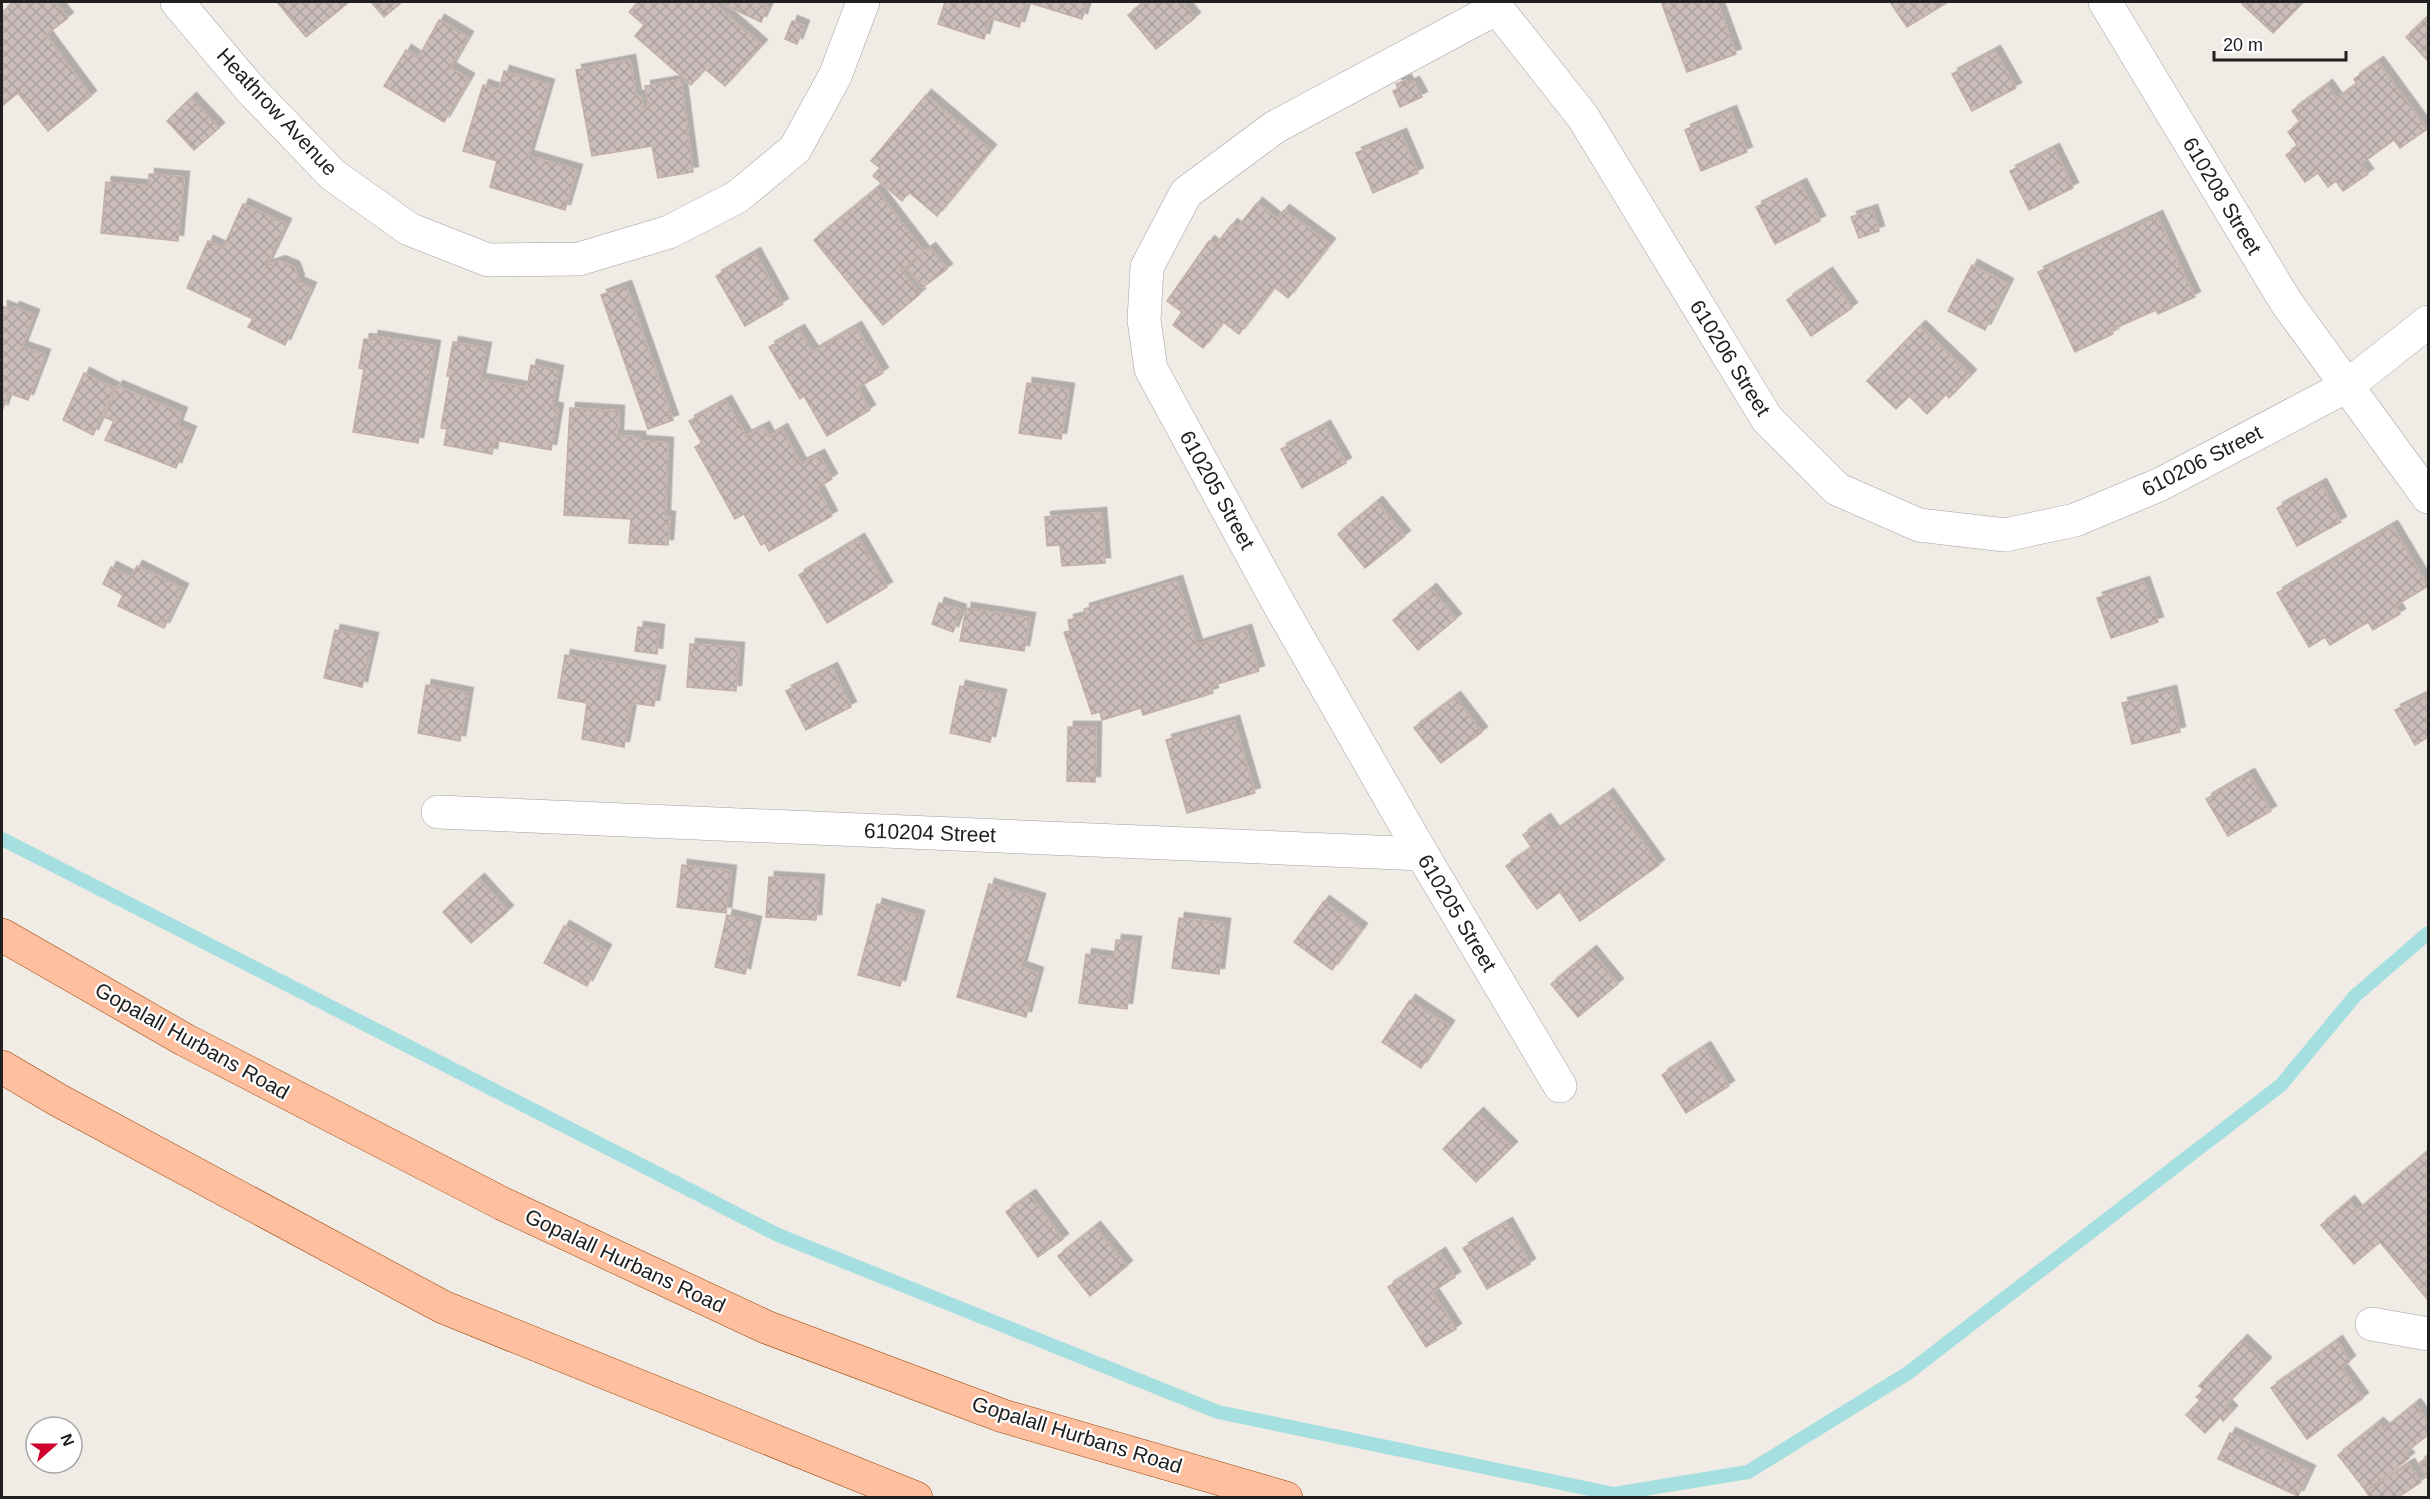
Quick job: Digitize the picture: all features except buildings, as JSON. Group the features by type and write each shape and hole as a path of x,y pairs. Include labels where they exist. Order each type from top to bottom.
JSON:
{"main road":[{"name":"Gopalall Hurbans Road","path":"2,935 184,1040 503,1204 766,1327 1003,1416 1286,1497"},
{"path":"2,1067 58,1100 443,1307 916,1497"}],"street":[{"name":"Heathrow Avenue","path":"177,2 252,91 333,174 409,229 488,260 579,259 669,232 737,197 795,149 835,76 863,2"},
{"name":"610208 Street","path":"2105,2 2286,302 2428,497"},
{"name":"610206 Street","path":"1495,5 1583,117 1767,419 1838,489 1919,525 2005,535 2075,520 2150,489 2347,386 2428,322"},
{"name":"610205 Street","path":"1495,5 1275,127 1186,194 1147,267 1144,320 1151,369 1280,606 1422,854 1560,1086"},
{"name":"610204 Street","path":"438,812 1422,854"},
{"path":"2372,1324 2428,1334"}],"waterway":[{"path":"2,839 778,1235 1218,1412 1614,1494 1748,1472 1908,1373 2281,1085 2355,996 2428,933"}]}
